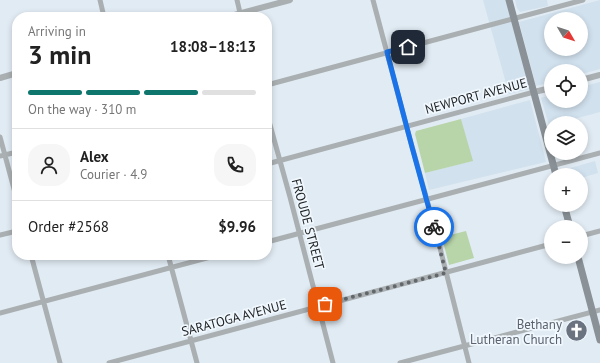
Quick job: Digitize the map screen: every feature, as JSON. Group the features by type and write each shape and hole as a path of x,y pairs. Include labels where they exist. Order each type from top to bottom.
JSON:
{"main road":[{"path":"509,0 555,168"},
{"path":"580,264 600,340"}],"street":[{"path":"100,0 103,12"},
{"path":"237,0 240,12"},
{"path":"251,12 290,0"},
{"path":"373,0 469,363"},
{"path":"272,84 583,0"},
{"path":"0,78 12,74"},
{"path":"588,78 600,75"},
{"name":"NEWPORT AVENUE","path":"272,162 544,90"},
{"name":"FROUDE STREET","path":"272,133 333,363"},
{"path":"0,137 3,156 12,184"},
{"path":"272,241 600,153"},
{"path":"588,234 600,231"},
{"path":"0,235 12,232"},
{"name":"SARATOGA AVENUE","path":"109,363 544,246"},
{"path":"33,260 60,363"},
{"path":"170,260 197,363"},
{"path":"0,313 199,260"},
{"path":"400,363 600,310"}],"shaded area":[{"path":"483,0 506,0 530,89 509,94"},
{"path":"515,0 547,0 548,6 520,12 517,8"},
{"path":"600,0 600,69 588,72 588,64 544,64 544,84 536,86 519,22 544,15 544,56 588,56 588,12 556,12"},
{"path":"600,82 600,112 585,116 546,116 541,98 544,97 544,108 588,108 588,85"},
{"path":"530,100 544,154 544,160 546,162 429,190 425,173 472,161 461,119"},
{"path":"595,161 598,173 588,176 588,168 570,168"}],"green space":[{"path":"461,119 473,161 425,173 415,134 416,131"},
{"path":"449,214 453,229 443,232 439,217"},
{"path":"466,231 474,258 449,265 442,237"}],"way so far":[{"path":"325,304 446,273 434,227"}],"place":[{"name":"Bethany Lutheran Church","path":"577,331"}],"route":[{"path":"408,47 387,52 434,227"}]}
